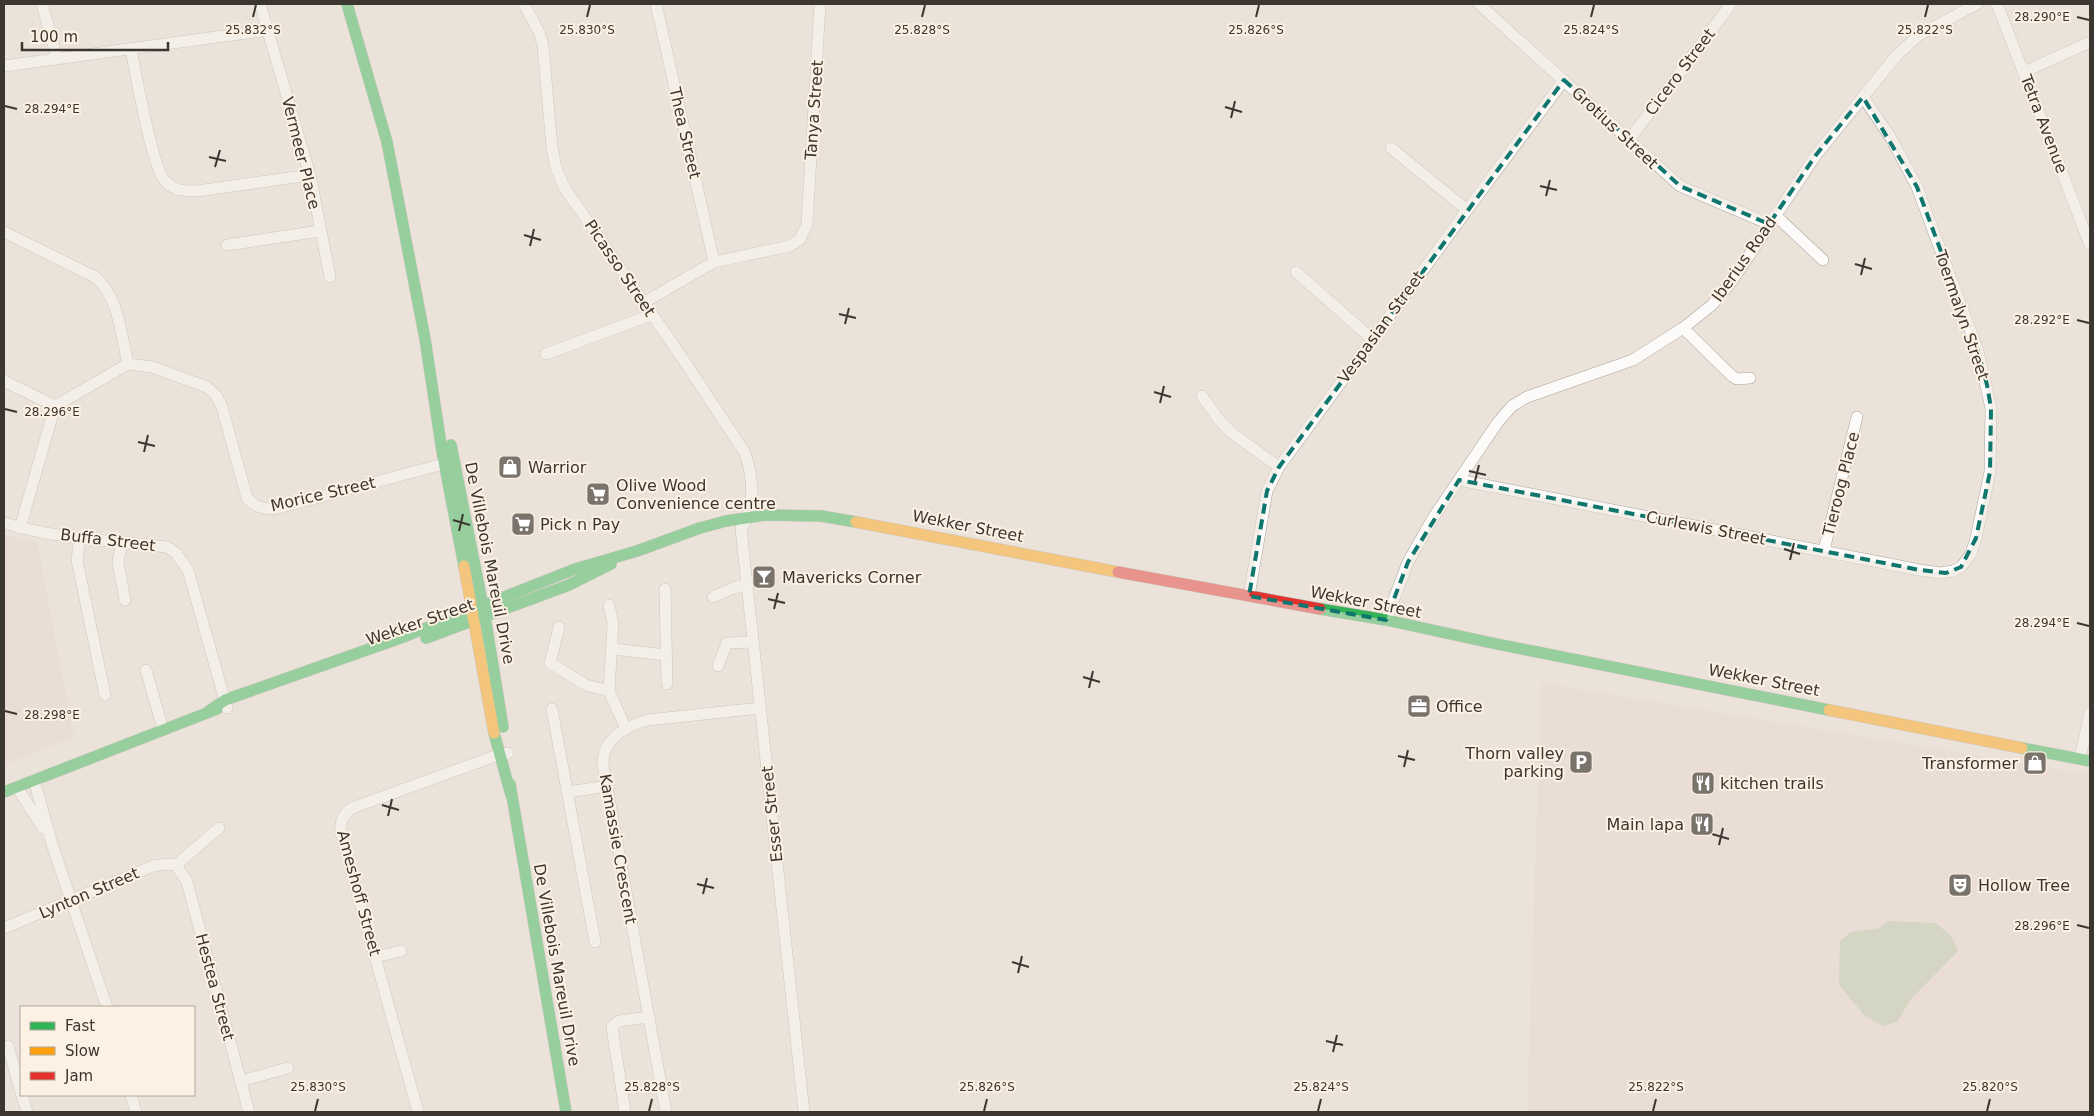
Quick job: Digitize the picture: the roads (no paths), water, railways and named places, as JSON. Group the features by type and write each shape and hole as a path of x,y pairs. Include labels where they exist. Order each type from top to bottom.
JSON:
{"street":[{"path":"42,4 57,58"},
{"name":"Vermeer Place","path":"260,4 310,175 330,277"},
{"name":"De Villebois Mareuil Drive","path":"347,4 387,142 425,339 427,362 450,462 478,613 566,1112"},
{"name":"Picasso Street","path":"524,4 540,34 543,46 552,147 559,177 745,453 751,479 751,504 748,517"},
{"name":"Thea Street","path":"656,4 714,262"},
{"name":"Tanya Street","path":"643,302 714,262 790,246 804,233 807,216 820,4"},
{"name":"Grotius Street","path":"1479,4 1680,186 1772,219"},
{"name":"Cicero Street","path":"1629,140 1731,4"},
{"name":"Iberius Road","path":"1386,620 1408,562 1433,518 1486,437 1512,406 1527,398 1633,360 1683,328 1723,294 1816,155 1907,44 1935,25 1977,4"},
{"name":"Tetra Avenue","path":"1997,4 2090,245"},
{"path":"4,66 268,30"},
{"path":"2024,72 2090,42"},
{"path":"131,50 154,155 160,173 168,184 182,192 310,175"},
{"name":"Vespasian Street","path":"1248,596 1267,491 1279,467 1564,80"},
{"name":"Toermalyn Street","path":"1864,97 1891,138 1917,186 1978,350 1987,386 1991,408 1990,472 1976,538 1966,561 1953,571"},
{"path":"1391,148 1467,210"},
{"path":"1772,219 1823,260"},
{"path":"227,246 320,231"},
{"path":"4,232 95,277 103,284 113,302 128,364 54,406 20,528"},
{"path":"1296,272 1372,339"},
{"path":"546,354 651,315"},
{"path":"1683,328 1732,376 1737,379 1750,378"},
{"name":"Morice Street","path":"128,364 152,367 211,389 222,407 247,498 254,505 260,507 269,509 287,506 450,462"},
{"path":"4,381 54,406"},
{"path":"1202,396 1219,420 1232,433 1279,467"},
{"name":"Tieroog Place","path":"1824,550 1857,418"},
{"name":"Curlewis Street","path":"1459,480 1940,573 1953,571"},
{"name":"Wekker Street","path":"4,792 226,704 406,636 478,613 575,569 636,551 700,528 748,517 784,514 821,516 1329,612 1386,620 1492,643 2085,760"},
{"name":"Esser Street","path":"748,517 741,529 804,1112"},
{"name":"Buffa Street","path":"4,523 20,528 80,538 167,547 176,552 186,564 226,704"},
{"path":"80,538 77,560 105,694"},
{"path":"122,542 118,562 125,600"},
{"path":"713,597 734,588 747,586"},
{"path":"665,589 667,684"},
{"path":"609,605 613,623 609,691 626,729"},
{"path":"559,627 550,664 580,682 609,691"},
{"path":"718,666 728,644 753,642"},
{"path":"612,649 666,655"},
{"path":"146,670 162,729"},
{"name":"Kamassie Crescent","path":"666,1112 603,765 605,750 610,740 626,729 648,720 760,708"},
{"path":"552,709 595,942"},
{"path":"2085,760 2090,713"},
{"name":"Ameshoff Street","path":"418,1112 340,828 341,821 345,813 352,808 503,754"},
{"path":"34,780 52,844 107,1006"},
{"path":"568,792 607,786"},
{"path":"17,787 52,844"},
{"path":"176,865 219,828"},
{"name":"Lynton Street","path":"4,928 159,864 176,865"},
{"name":"Hestea Street","path":"176,865 187,882 249,1112"},
{"path":"375,957 401,951"},
{"path":"625,1112 611,1030 614,1024 619,1021 649,1017"},
{"path":"8,1046 20,1087"},
{"path":"241,1082 288,1068"},
{"path":"23,1096 27,1112"},
{"path":"131,1096 136,1112"}],"place":[{"name":"Warrior","path":"510,467"},
{"name":"Olive Wood Convenience centre","path":"598,494"},
{"name":"Pick n Pay","path":"523,524"},
{"name":"Mavericks Corner","path":"764,577"},
{"name":"Office","path":"1419,706"},
{"name":"Thorn valley parking","path":"1581,762"},
{"name":"Transformer","path":"2035,763"},
{"name":"kitchen trails","path":"1703,783"},
{"name":"Main lapa","path":"1702,824"},
{"name":"Hollow Tree","path":"1960,885"}]}
